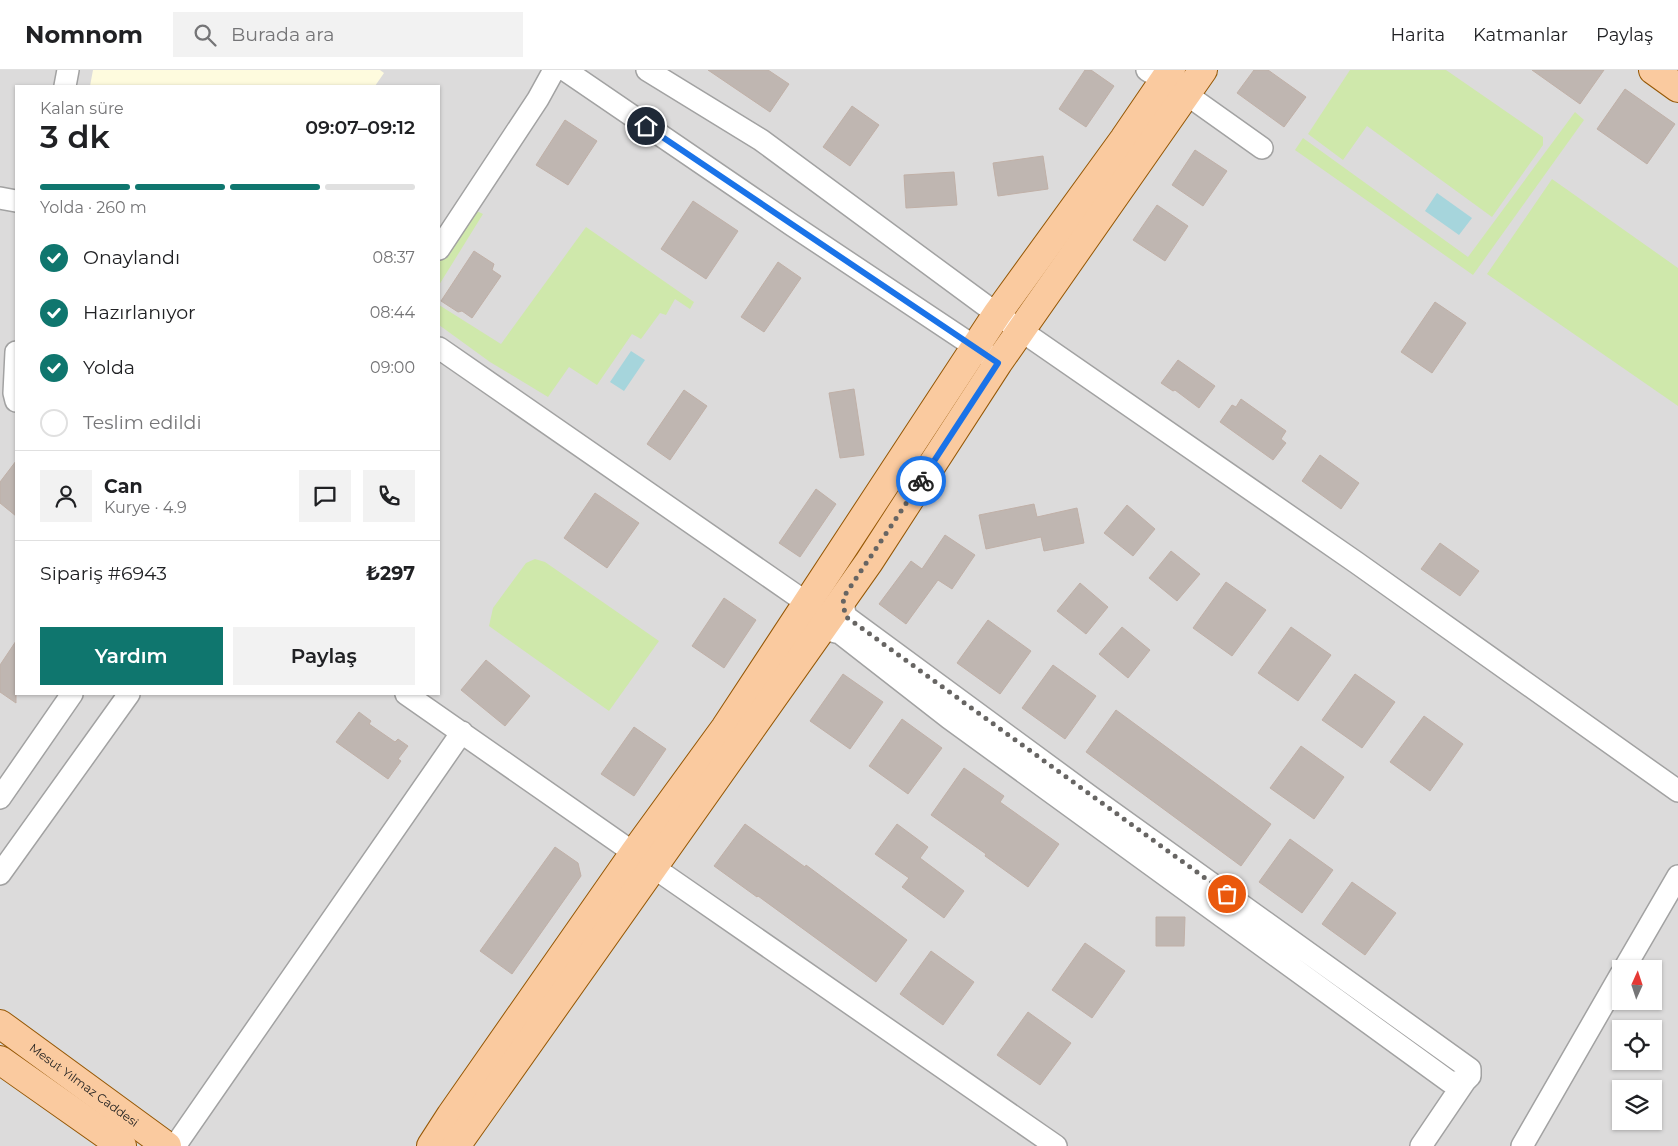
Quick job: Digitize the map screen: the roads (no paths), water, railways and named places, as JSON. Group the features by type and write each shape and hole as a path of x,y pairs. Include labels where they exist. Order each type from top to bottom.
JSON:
{"main road":[{"path":"432,1146 451,1116 644,860 818,634 869,562 998,363 1203,70"},
{"path":"1652,70 1678,88"},
{"path":"456,1146 644,860 725,728 997,314 1124,139 1160,73"},
{"name":"Mesut Yılmaz Caddesi","path":"0,1024 167,1146"},
{"path":"0,1060 122,1146"}],"street":[{"path":"65,85 68,70"},
{"path":"440,247 538,99 554,70"},
{"path":"564,70 998,363"},
{"path":"647,70 761,140 997,314 1357,563 1678,791"},
{"path":"1160,73 1186,94 1262,148"},
{"path":"0,198 15,201"},
{"path":"440,349 807,603"},
{"path":"15,372 15,397"},
{"path":"843,598 845,616 1114,814 1470,1069 1470,1076 1421,1146"},
{"path":"818,634 828,630 840,633 949,718 1450,1082 1465,1082"},
{"path":"0,798 71,695"},
{"path":"0,874 128,695"},
{"path":"407,695 1056,1146"},
{"path":"175,1146 462,732"},
{"path":"1629,960 1678,876"},
{"path":"1522,1146 1612,990"}],"water":[{"path":"1437,193 1472,218 1459,235 1425,211"},
{"path":"631,351 645,360 624,391 610,382"}]}
